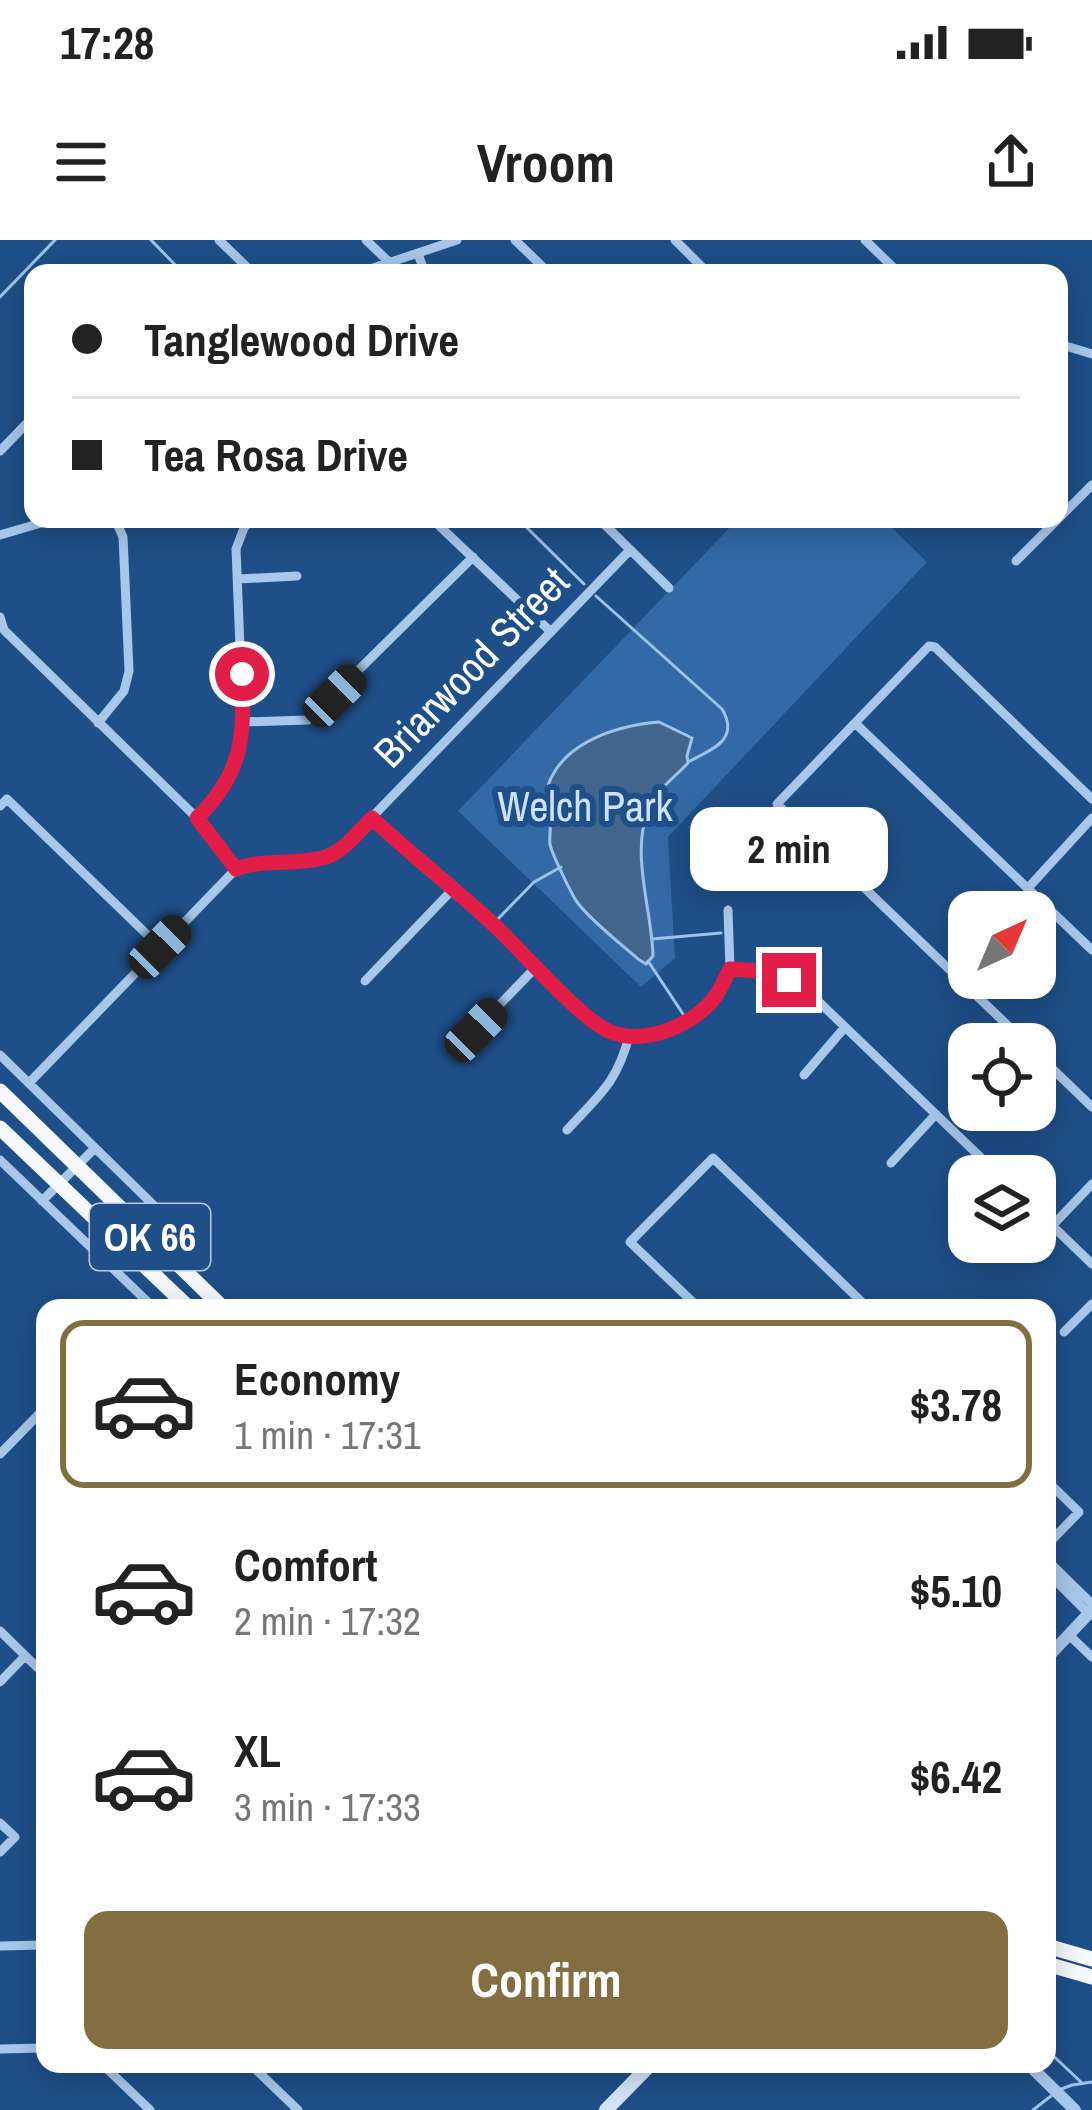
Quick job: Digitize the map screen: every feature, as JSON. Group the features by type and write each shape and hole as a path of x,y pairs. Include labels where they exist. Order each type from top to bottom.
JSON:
{"highway":[{"name":"OK 66","path":"0,1090 215,1299"},
{"name":"OK 66","path":"0,1128 179,1299"},
{"path":"1080,1961 1092,1977"}],"main road":[{"path":"606,2110 642,2073"}],"street":[{"path":"219,240 244,264"},
{"path":"366,240 390,263"},
{"path":"387,264 457,240"},
{"path":"515,240 540,264"},
{"path":"675,240 699,264"},
{"path":"865,240 889,264"},
{"path":"418,254 422,264"},
{"path":"0,451 24,426"},
{"path":"1068,510 1092,485"},
{"path":"98,723 124,692 129,671 119,528"},
{"path":"197,818 218,798 235,765 243,722 236,549 244,528"},
{"path":"442,528 550,632"},
{"path":"608,528 669,588"},
{"path":"1016,561 1050,528"},
{"name":"Briarwood Street","path":"236,869 327,856 349,841 630,550"},
{"path":"243,722 308,720 473,557"},
{"path":"238,579 297,576"},
{"path":"0,616 4,630 197,818 236,869 28,1083"},
{"path":"1005,1023 777,803 929,646 1092,799"},
{"path":"855,723 1092,950"},
{"path":"0,806 7,799 160,947"},
{"path":"372,818 614,1034 638,1037 686,1023 715,998 730,969 728,910"},
{"path":"1028,888 1092,818"},
{"path":"365,980 454,888"},
{"path":"477,1043 476,1030 537,966"},
{"path":"730,969 789,980 818,1001 978,1155"},
{"path":"804,1075 845,1027"},
{"path":"567,1130 612,1082 629,1036"},
{"path":"0,1055 181,1232"},
{"path":"1056,1072 1092,1107"},
{"path":"891,1163 936,1114"},
{"path":"42,1201 95,1148"},
{"path":"690,1299 631,1242 712,1158 859,1299"},
{"path":"0,1160 141,1299"},
{"path":"1056,1222 1092,1184"},
{"path":"1056,1230 1092,1264"},
{"path":"1064,1332 1092,1304"},
{"path":"0,1454 36,1417"},
{"path":"1056,1490 1079,1512 1056,1536"},
{"path":"1056,1569 1091,1609"},
{"path":"1056,1580 1091,1609"},
{"path":"1056,1649 1091,1609"},
{"path":"0,1631 36,1666"},
{"path":"1069,1635 1092,1657"},
{"path":"0,1682 25,1656"},
{"path":"0,1823 14,1837 0,1852"},
{"path":"0,1946 36,1945"},
{"path":"0,2049 36,2048"},
{"path":"111,2073 150,2110"},
{"path":"259,2073 298,2110"},
{"path":"1037,2073 1075,2110"}],"green space":[{"name":"Welch Park","path":"729,528 892,528 927,562 668,837 675,958 641,987 458,811"}],"shaded area":[{"path":"659,722 692,738 688,763 653,799 644,823 641,861 653,956 646,964 577,902 551,849 545,801 550,780 572,752 605,734"}],"waterway":[{"path":"32,264 55,240"},
{"path":"151,240 174,264"},
{"path":"0,297 24,272"},
{"path":"527,528 584,584"},
{"path":"596,596 722,709 726,735 690,761"},
{"path":"497,920 534,882 561,867"},
{"path":"652,939 721,933"},
{"path":"648,961 685,1017"},
{"path":"1056,2058 1081,2082"},
{"path":"1059,2090 1092,2082"},
{"path":"1033,2110 1051,2096"}],"route":[{"path":"242,674 243,722 235,765 218,798 197,818 236,869 327,856 372,818 412,856 429,865 586,1015 614,1034 638,1037 686,1023 715,998 730,969 789,980"}]}
